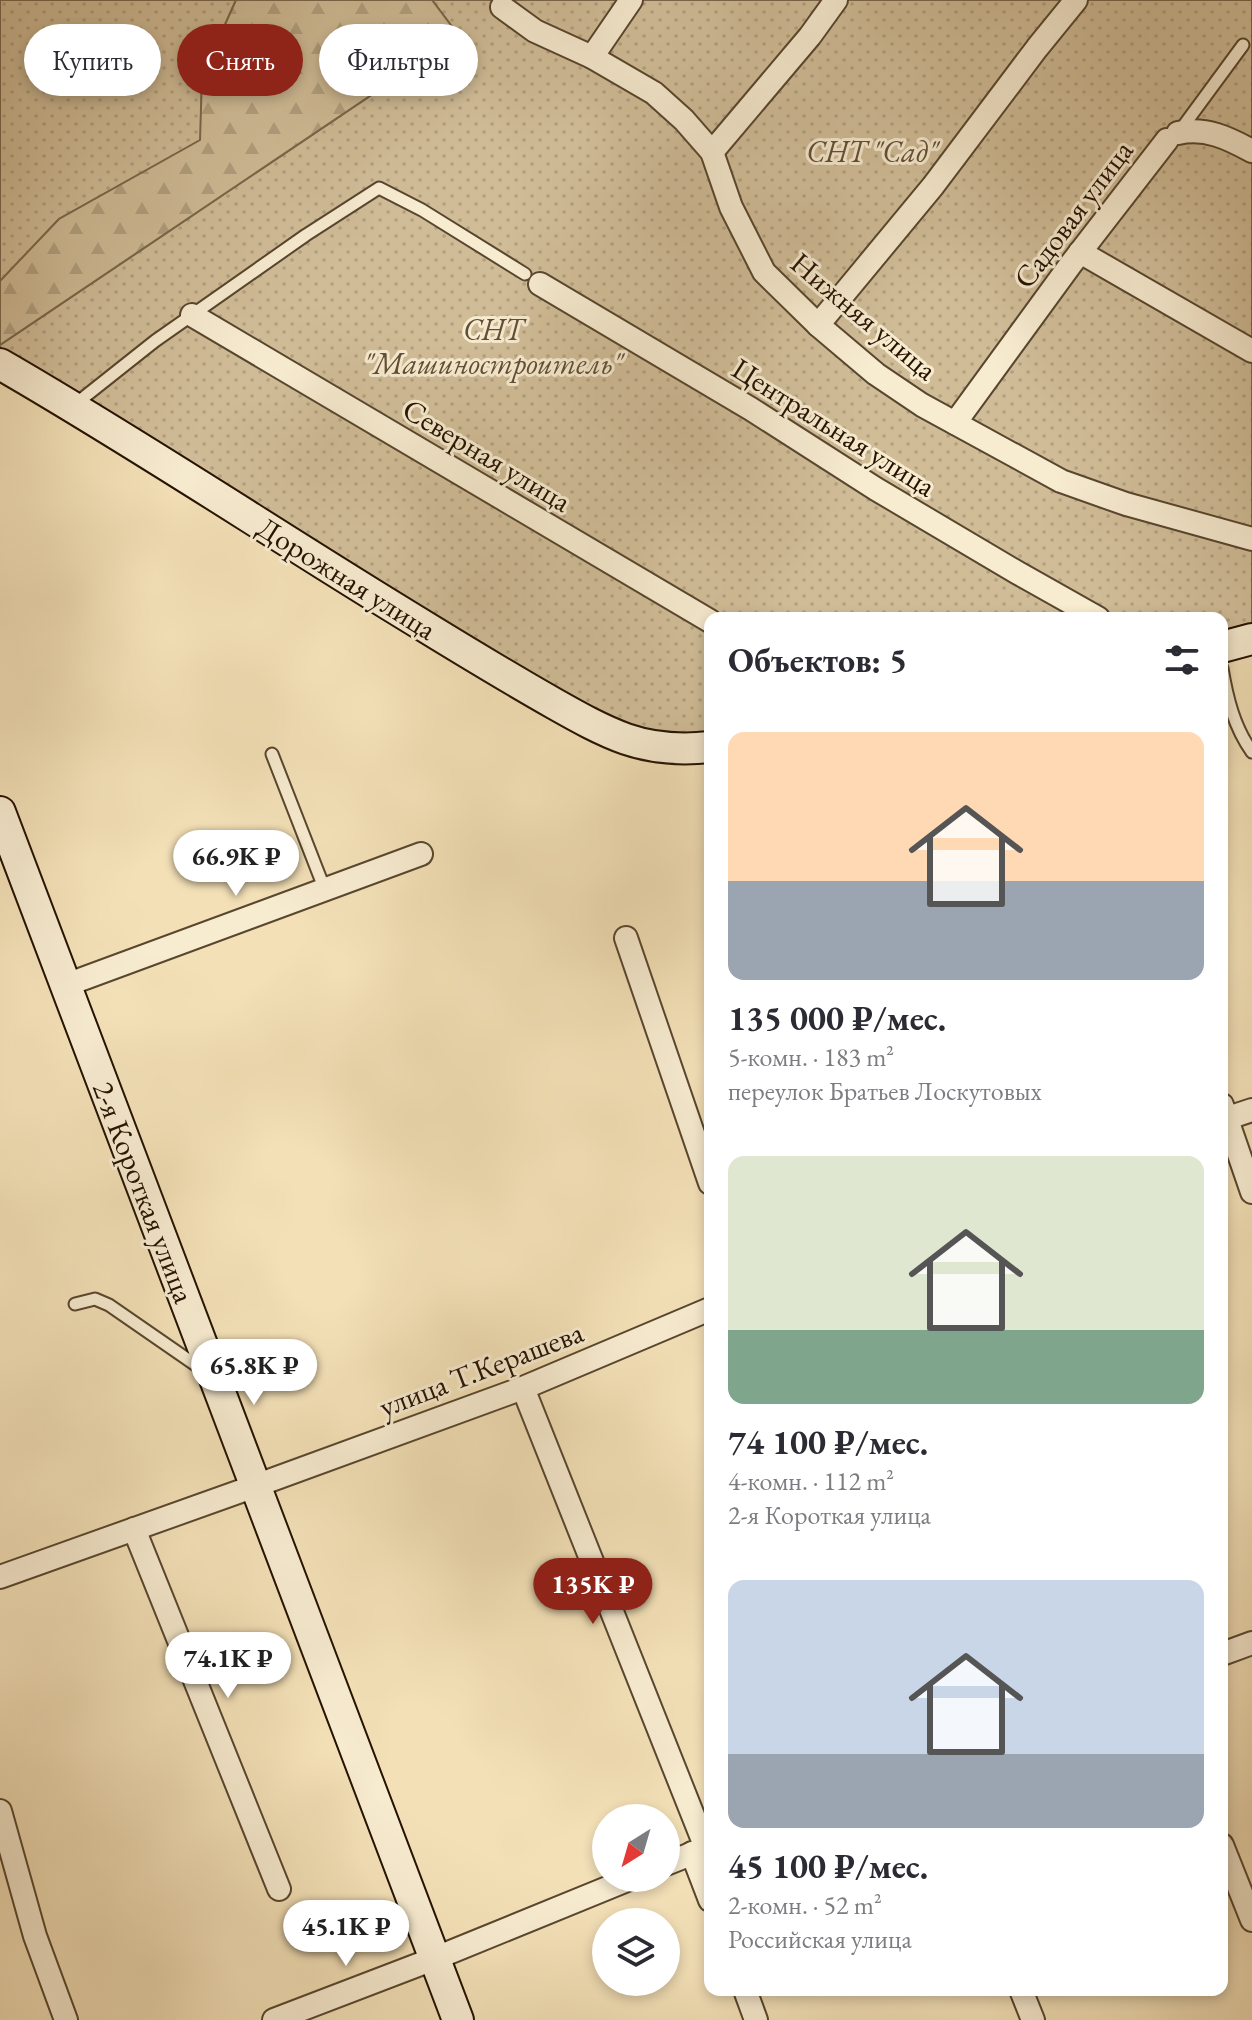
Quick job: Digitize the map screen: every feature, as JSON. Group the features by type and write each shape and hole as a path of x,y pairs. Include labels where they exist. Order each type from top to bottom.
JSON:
{"street":[{"path":"592,57 631,0"},
{"path":"712,152 810,36 836,0"},
{"path":"818,325 933,186 1076,0"},
{"name":"Нижняя улица","path":"497,4 535,31 592,57 654,93 684,120 712,152 731,207 764,272 818,325 876,374 922,405 1061,481 1126,504 1252,539"},
{"path":"1173,136 1195,129 1229,138 1252,151"},
{"name":"Садовая улица","path":"955,423 1080,252 1173,136"},
{"path":"1080,252 1252,351"},
{"name":"Центральная улица","path":"532,279 751,409 876,489 1087,612"},
{"name":"Северная улица","path":"192,315 704,617"},
{"name":"Дорожная улица","path":"0,364 73,406 393,608 584,720 642,744 704,747"},
{"path":"1228,645 1252,639"},
{"name":"2-я Короткая улица","path":"0,812 458,2020"},
{"path":"66,985 421,854"},
{"path":"626,938 704,1166"},
{"path":"1228,1114 1252,1110"},
{"path":"1228,1126 1252,1192"},
{"name":"улица Т.Керашева","path":"0,1577 523,1388 704,1312"},
{"path":"523,1388 703,1849 680,1858"},
{"path":"134,1529 279,1889"},
{"path":"1228,1652 1252,1643"},
{"path":"0,1811 35,1936 66,2020"},
{"path":"1228,1860 1252,1920"},
{"path":"274,2020 598,1892"},
{"path":"747,1996 756,2020"},
{"path":"1023,1996 1033,2020"}],"lane":[{"name":"Садовая улица","path":"1173,136 1243,45"},
{"path":"73,406 155,341 379,188 422,210 532,279"},
{"path":"1228,699 1242,737 1252,752"},
{"path":"272,754 325,890"},
{"path":"75,1304 95,1299 109,1305 213,1377"}],"green space":[{"path":"0,0 236,0 225,24 177,24 177,96 202,96 201,140 59,219 0,282"},
{"path":"236,0 432,0 450,24 319,24 319,96 370,96 0,345 0,281 59,219 200,140 201,96 303,96 303,24 225,24"},
{"name":"СНТ \"Машиностроитель\"","path":"432,0 1252,0 1252,639 1228,645 1228,612 704,612 704,747 642,744 0,364 0,345 370,96 478,96 478,24 450,24"}],"park label":[{"name":"СНТ \"Сад\"","path":"872,151"}]}
